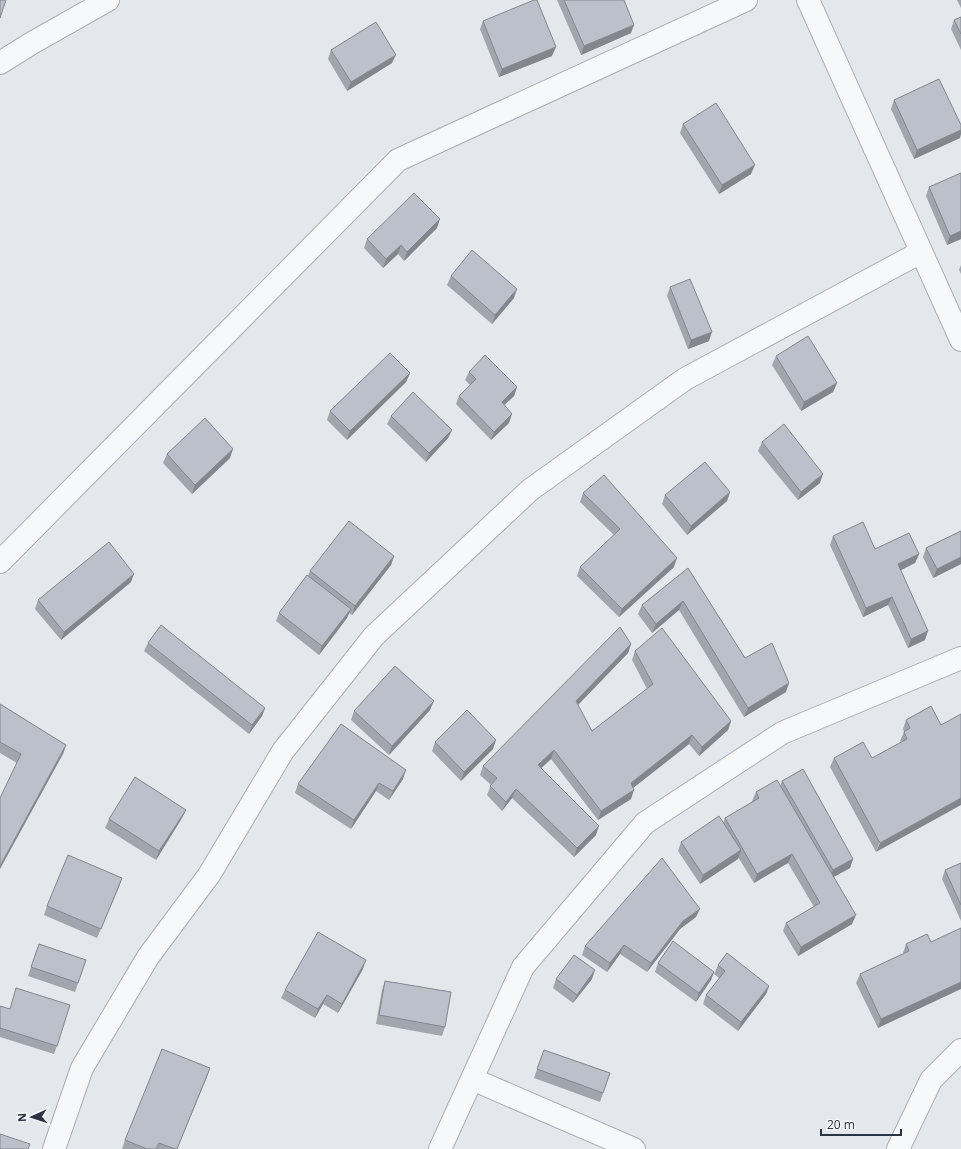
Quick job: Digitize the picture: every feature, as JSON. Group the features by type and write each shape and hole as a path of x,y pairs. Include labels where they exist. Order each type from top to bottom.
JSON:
{"street":[{"path":"0,63 108,0"},
{"path":"0,562 398,160 746,0"},
{"path":"808,0 961,340"},
{"path":"54,1149 82,1068 148,957 209,874 283,752 374,636 530,490 685,379 921,252"},
{"path":"440,1149 523,968 645,823 782,733 961,658"},
{"path":"898,1149 931,1080 961,1050"},
{"path":"472,1079 634,1149"}],"building":[{"path":"0,0 6,0 0,18"},
{"path":"537,0 556,47 502,69 483,21"},
{"path":"564,0 624,0 634,25 584,46"},
{"path":"961,17 961,34 954,20"},
{"path":"376,22 396,55 351,82 331,50"},
{"path":"939,79 961,125 961,130 917,150 894,100"},
{"path":"716,103 755,165 722,185 683,124"},
{"path":"961,173 961,231 950,236 929,187"},
{"path":"414,193 440,219 407,252 401,245 386,259 367,239"},
{"path":"472,250 517,289 495,315 451,276"},
{"path":"690,279 712,332 691,340 670,287"},
{"path":"808,336 837,383 804,402 776,356"},
{"path":"390,353 410,373 350,431 330,411"},
{"path":"485,355 517,387 502,402 512,414 494,432 459,396 476,379 469,372"},
{"path":"413,392 452,430 429,453 391,416"},
{"path":"205,418 233,449 195,485 167,454"},
{"path":"784,424 823,474 801,492 762,442"},
{"path":"705,462 730,492 691,526 665,495"},
{"path":"604,475 677,558 622,609 580,567 620,529 583,493"},
{"path":"349,521 394,556 355,606 310,571"},
{"path":"863,522 875,549 909,533 919,554 898,564 928,631 911,639 892,597 866,608 833,536"},
{"path":"961,531 961,557 937,569 926,548"},
{"path":"109,542 134,574 64,632 38,600"},
{"path":"688,568 745,658 772,643 789,683 748,708 683,601 656,624 642,605"},
{"path":"307,575 351,609 322,646 279,613"},
{"path":"161,625 265,708 252,725 148,643"},
{"path":"620,627 631,644 576,701 592,731 653,684 635,651 662,628 731,721 702,747 692,735 631,783 634,790 601,811 554,750 538,765 599,826 577,848 516,789 506,802 490,786 497,778 483,766"},
{"path":"395,666 434,701 392,746 354,711"},
{"path":"0,704 66,745 0,866 0,798 21,754 0,742"},
{"path":"931,706 941,725 961,714 961,798 880,843 834,758 863,742 872,758 907,739 904,732 910,728 906,720"},
{"path":"467,710 496,740 464,772 435,742"},
{"path":"341,724 406,770 393,791 379,783 354,820 298,784"},
{"path":"803,769 853,859 833,870 782,781"},
{"path":"135,777 186,810 159,851 109,819"},
{"path":"777,780 856,915 801,947 786,923 820,903 792,854 757,874 725,818 759,798 756,792"},
{"path":"719,816 741,850 703,875 681,842"},
{"path":"68,855 122,878 101,929 47,906"},
{"path":"662,858 700,909 683,921 651,963 624,945 610,963 585,946"},
{"path":"961,863 961,905 945,870"},
{"path":"961,928 961,982 881,1019 860,974 909,951 906,944 927,934 931,942"},
{"path":"318,932 366,960 342,1004 327,995 318,1009 285,990"},
{"path":"673,941 714,972 699,993 658,963"},
{"path":"39,944 86,960 78,983 31,967"},
{"path":"727,953 769,986 741,1022 706,995 725,971 718,965"},
{"path":"574,955 595,970 577,995 556,979"},
{"path":"385,981 451,992 445,1027 379,1015"},
{"path":"16,988 70,1005 57,1046 0,1028 0,1006 10,1009"},
{"path":"162,1049 210,1068 177,1149 159,1143 156,1149 147,1149 125,1140"},
{"path":"544,1050 610,1073 603,1093 537,1069"},
{"path":"0,1134 30,1144 28,1149 0,1149"}]}
